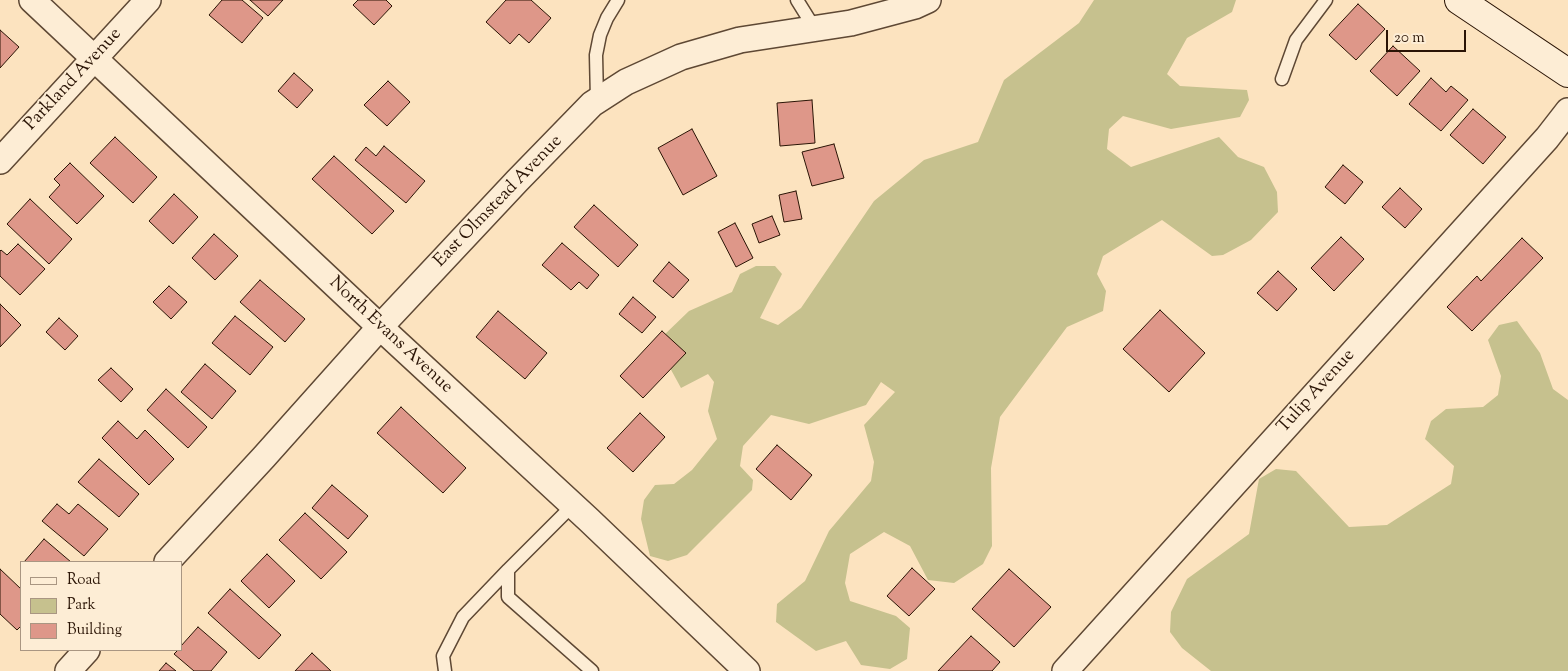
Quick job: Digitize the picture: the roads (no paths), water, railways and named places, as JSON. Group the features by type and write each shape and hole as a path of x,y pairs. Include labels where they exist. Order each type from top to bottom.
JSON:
{"main road":[{"path":"1459,0 1568,73"}],"street":[{"name":"North Evans Avenue","path":"32,0 380,328 573,505 747,671"},
{"name":"Parkland Avenue","path":"0,161 148,0"},
{"name":"East Olmstead Avenue","path":"168,561 380,328 517,181 597,100 626,82 681,57 740,40 851,24 915,6 928,0"},
{"name":"Tulip Avenue","path":"1065,671 1540,145 1568,111"},
{"path":"68,671 86,651"}],"lane":[{"path":"597,100 596,55 600,35 607,18 618,0"},
{"path":"797,0 815,29"},
{"path":"1282,79 1296,40 1326,0"},
{"path":"445,671 443,656 463,617 573,505"},
{"path":"508,570 508,597 592,671"}]}
